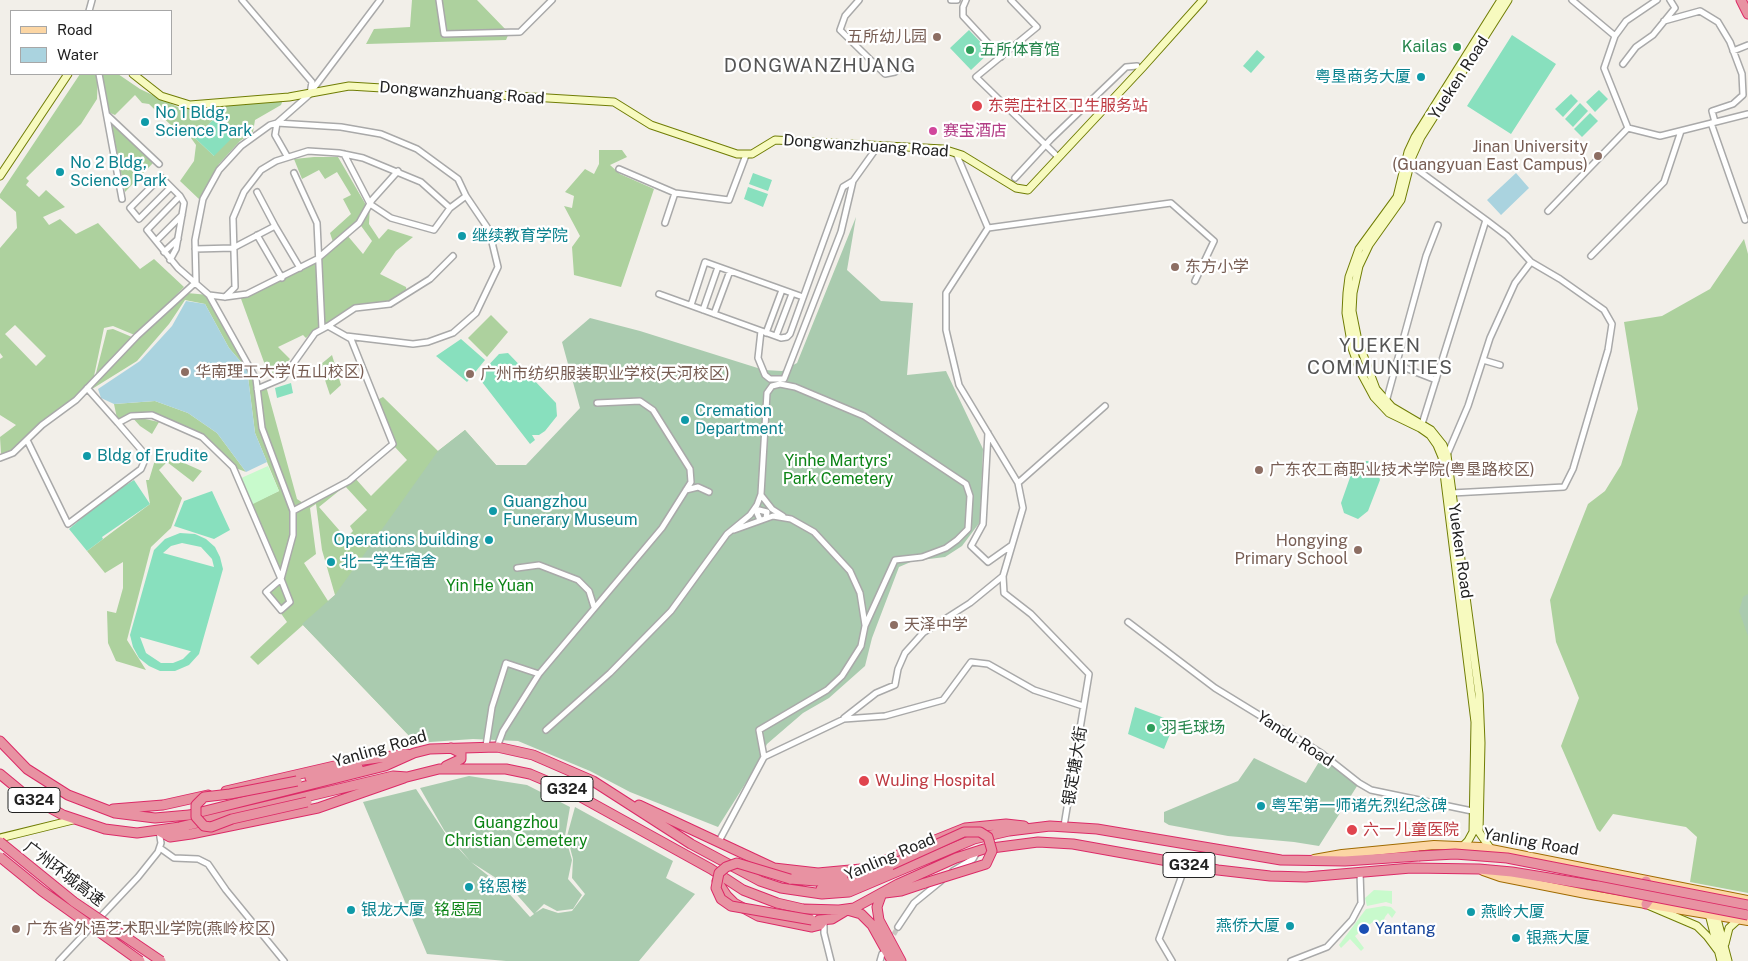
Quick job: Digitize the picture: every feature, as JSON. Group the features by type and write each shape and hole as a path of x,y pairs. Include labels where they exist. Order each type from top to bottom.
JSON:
{"highway":[{"path":"1741,0 1748,14"},
{"name":"Yanling Road","path":"0,741 37,776 68,795 102,809 155,818 189,815 368,771 414,753 449,747 486,746 519,751 550,761 611,791 691,844 749,876 775,886 831,894 849,892 963,843 996,833 1031,827 1064,826 1131,834 1250,856 1281,860 1310,859"},
{"path":"439,769 461,758 461,753 449,747"},
{"path":"102,809 163,805 356,761 414,753"},
{"path":"407,777 238,818 211,827 204,826 196,817 196,806 204,797 297,781 414,753"},
{"name":"Yanling Road","path":"0,774 28,796 74,820 115,831 159,831 393,776 407,777 439,769 496,767 517,770 543,778 591,802 711,869 743,890 777,903 803,909 847,910 940,864 977,851 1014,843 1051,842 1186,864 1285,877 1411,868 1479,869 1512,872 1598,886 1748,915"},
{"path":"159,831 170,836 191,834 318,808 383,787 407,777"},
{"path":"611,791 763,864 784,870 818,873 862,869"},
{"path":"892,961 872,925 861,914 847,910 832,919 812,920 731,906 721,899 716,888 720,873 726,867 737,863 790,879 831,880 965,828 1006,824 1031,827"},
{"path":"804,891 842,886 964,832 980,832 988,837 992,851 986,864 901,891 882,893 877,907 879,920 901,961"},
{"name":"广州环城高速","path":"0,840 74,902 161,961"},
{"path":"1310,859 1345,861 1455,854 1506,858 1748,905"},
{"name":"广州环城高速","path":"0,857 48,896 140,961"},
{"path":"711,869 727,896 750,912 812,927 820,925 824,920"},
{"path":"1646,880 1653,894 1646,904"}],"main road":[{"name":"Dongwanzhuang Road","path":"134,75 156,93 190,105 310,94 334,88 359,86 614,102 651,125 746,156 775,140 936,148 956,152 1022,190 1031,187 1203,0"},
{"name":"Yueken Road","path":"1490,848 1480,836 1477,812 1474,704 1442,457 1430,435 1389,413 1374,397 1360,371 1352,348 1346,313 1349,277 1359,250 1397,197 1408,152 1415,137 1501,0"},
{"name":"Yueken Road","path":"1462,846 1473,832 1477,812 1480,704 1447,455 1438,437 1422,424 1386,402 1371,379 1358,341 1352,311 1353,293 1359,266 1369,245 1401,200 1410,165 1421,137 1508,0"},
{"path":"0,176 67,75"},
{"path":"0,840 74,820"},
{"name":"Yanling Road","path":"1310,859 1367,851 1462,846 1490,848 1700,890"},
{"name":"Yanling Road","path":"1479,869 1509,879 1646,904 1712,912"},
{"path":"1700,890 1712,912 1724,956"},
{"name":"G324","path":"1700,890 1748,900"},
{"path":"1646,904 1697,926 1724,956"},
{"path":"1712,912 1720,905 1748,911"},
{"name":"G324","path":"1712,912 1748,921"},
{"path":"1721,961 1724,956 1726,932 1739,919"}],"street":[{"path":"242,0 312,82 310,94"},
{"path":"287,156 275,135 277,123 310,94 380,0"},
{"path":"439,0 444,34 520,32 552,0"},
{"path":"859,0 845,16 840,30 885,74 895,72 904,64"},
{"path":"951,0 957,0"},
{"path":"966,0 963,7 963,16 1001,57"},
{"path":"1011,0 1037,27 976,77 1058,157"},
{"path":"1572,0 1615,36"},
{"path":"1628,128 1604,68 1615,36 1626,21 1657,0"},
{"path":"1623,64 1636,47 1653,34 1675,8 1670,0"},
{"path":"1664,21 1700,11 1718,22 1733,51 1742,74 1742,95 1733,104 1712,111 1713,122 1745,220"},
{"path":"1733,51 1748,45"},
{"path":"1015,178 1046,144 1126,67 1137,66"},
{"path":"99,75 122,199"},
{"path":"106,114 159,164"},
{"path":"1628,128 1660,136 1748,114"},
{"path":"0,458 13,453 87,388 137,336 196,282 195,249 203,199 219,170 241,146 270,125 277,123 341,126 381,134 417,149 458,179 466,196 489,230 498,267 476,313 453,333 428,342 413,344 346,336"},
{"path":"1548,211 1628,128"},
{"path":"1591,256 1664,182 1681,131"},
{"path":"782,290 764,332 758,358 765,375 770,379 784,379 841,232 853,181 878,146"},
{"path":"225,297 235,287 233,218 244,192 261,170 287,156 308,151 344,154 363,158 421,182 450,208"},
{"path":"956,152 988,228"},
{"path":"344,154 370,204 391,218 434,230 450,208 466,196"},
{"path":"619,169 675,193 729,200 746,156"},
{"path":"1410,165 1507,236 1531,262 1560,279 1604,310 1612,324 1608,350 1572,469 1564,487 1452,493"},
{"path":"209,295 225,297 246,294 282,278 317,259 359,223 370,204 398,171"},
{"path":"294,173 317,223 317,259 322,329"},
{"path":"170,260 178,239 184,203 180,196 171,187 161,177 130,208 139,218 171,187"},
{"path":"659,294 782,338 790,334 843,187 853,181"},
{"path":"257,192 300,268"},
{"path":"665,223 675,193"},
{"path":"118,423 131,416 152,415 202,437 233,468 281,579 290,602 281,610 266,592 281,579 293,535 293,511 262,428 256,380 209,295 170,260 147,230 180,196"},
{"path":"718,843 764,757 844,719 876,693 895,685 898,669 905,653 923,633 970,603 1003,576 1023,508 1018,483 958,384 946,330 946,293 988,228 1171,203 1214,241 1195,281"},
{"path":"156,241 182,214"},
{"path":"1422,424 1486,220"},
{"path":"1386,402 1426,256 1438,225"},
{"path":"195,249 233,248 275,226"},
{"path":"257,235 282,278"},
{"path":"164,252 178,239"},
{"path":"257,389 282,378 298,353 315,333 355,308 390,304 430,279 453,256"},
{"path":"691,305 705,262 803,297"},
{"path":"1447,455 1468,406 1490,338 1515,283 1531,262"},
{"path":"703,310 718,266"},
{"path":"714,314 730,271"},
{"path":"776,336 792,294"},
{"path":"293,511 349,481 394,444 351,339 328,326"},
{"path":"1483,360 1500,365"},
{"path":"1395,364 1436,380"},
{"path":"546,730 610,673 671,611 730,531 756,510 761,494 767,393 772,386 780,384 795,387 864,416 966,484 970,496 968,529 946,548 922,557 895,560 866,626 861,646 842,676 827,690 759,730 764,757"},
{"path":"26,440 68,524 141,469 144,462 143,452 87,388"},
{"path":"497,747 503,731 539,674 662,528 691,482 690,469 653,410 640,401 597,403"},
{"path":"1018,483 1105,406"},
{"path":"988,433 983,524 971,546 988,562 1012,545"},
{"path":"686,490 698,487 709,492"},
{"path":"761,494 772,509 814,532 850,571 860,593 866,626"},
{"path":"756,510 767,512 766,518"},
{"path":"756,510 760,520"},
{"path":"730,531 773,516 787,518"},
{"path":"517,568 539,565 578,580 589,591 594,607"},
{"name":"银定塘大街","path":"1003,576 1004,593 1031,614 1089,674 1081,735 1064,826"},
{"name":"Yandu Road","path":"1128,622 1215,688 1321,753 1359,783 1371,790 1477,812"},
{"path":"844,719 885,716 944,700 970,662 988,664 1034,690 1084,706"},
{"path":"486,746 492,708 506,663 539,674"},
{"path":"59,961 138,877 160,848 159,831"},
{"path":"160,848 174,858 198,858 208,864 226,890 284,961"},
{"path":"898,928 922,894 955,870 973,860 977,851"},
{"path":"1172,961 1159,939 1186,864"},
{"path":"1292,961 1327,947 1352,920 1361,903 1360,872"},
{"path":"824,920 824,933 831,961"},
{"path":"880,961 882,954"}],"green space":[{"path":"412,0 477,0 509,33 506,40 366,44 374,29 410,27"},
{"name":"五所体育馆","path":"969,30 990,52 971,70 950,48"},
{"path":"1512,35 1556,64 1511,134 1467,106"},
{"path":"1257,50 1265,57 1251,73 1243,66"},
{"path":"79,75 98,75 97,99 81,124 26,178 29,181 26,185 39,197 46,190 65,207 43,217 49,225 60,219 76,234 98,223 140,269 154,259 184,287 137,336 113,326 104,328 93,381 15,451 1,454 0,437 16,425 0,415 0,359 3,357 0,353 0,248 17,228 16,212 0,198 0,194","holes":["15,325 46,356 36,366 5,334"]},
{"path":"102,75 119,75 140,89 182,109 284,97 281,105 255,120 253,132 240,141 219,164 200,200 180,181 194,161 196,145 186,131 177,131 149,104 142,103 135,95 115,115 108,112","holes":["215,118 214,156 195,138"]},
{"path":"1599,90 1608,99 1595,112 1586,102"},
{"path":"1571,94 1578,101 1563,117 1555,109"},
{"path":"1580,103 1588,111 1573,127 1565,119"},
{"path":"1590,113 1598,121 1582,137 1574,129"},
{"path":"215,118 234,136 214,156 195,138"},
{"path":"111,122 153,163 125,192"},
{"path":"599,150 622,150 627,157 610,165 620,174 654,189 621,287 574,275 572,247 580,236 564,206 572,208 574,196 565,192 585,169 594,174 599,164"},
{"path":"338,157 366,205 356,222 333,242 330,233 351,214 343,199 351,195 337,172 325,179 319,170 302,179 294,159"},
{"path":"753,173 772,180 768,191 749,184"},
{"path":"748,187 768,194 763,207 744,199"},
{"path":"370,204 369,224 379,239 388,229 413,237 396,251 380,274 406,287 407,294 390,304 355,308 322,329 318,274 318,327 306,338 303,335 278,347 290,359 275,376 265,365 240,296 317,259 347,235 363,254 372,241 359,223"},
{"path":"856,217 847,270 881,301 913,303 907,375 946,371 983,449 980,522 962,546 945,557 913,561 899,567 872,638 865,666 829,698 803,713 767,744 759,762 718,827 630,792 590,771 518,741 473,739 416,743 302,624 335,595 438,451 465,430 496,465 526,465 580,408 562,342 590,318 640,331 764,370 782,371 797,363"},
{"path":"1744,239 1748,254 1748,893 1690,882 1697,837 1686,827 1613,814 1600,832 1597,829 1561,746 1579,698 1556,642 1550,600 1588,504 1605,491 1621,465 1638,409 1624,322 1662,316 1710,289"},
{"path":"187,293 209,295 256,379 257,389 266,386 297,499 306,505 355,478 371,496 407,460 394,446 396,442 377,400 383,397 438,451 465,430 496,465 526,465 416,743 303,625 258,665 250,657 287,622 266,592 281,579 249,505 279,491 255,433 247,369 229,348 205,304 185,300 169,324 137,361 92,389 107,330 113,329 132,337 97,375","holes":["345,486 367,510 350,526 353,531 346,538 319,507","316,504 322,550 335,595 328,601 304,563 316,554 310,508"]},
{"path":"491,315 508,332 487,357 468,338"},
{"path":"461,339 485,360 467,382 436,356"},
{"path":"508,353 556,403 557,416 545,431 539,435 532,435 535,440 530,444 482,382 483,371 499,354"},
{"path":"332,355 341,385 330,395 320,365"},
{"path":"291,383 293,393 277,398 275,388"},
{"path":"155,401 188,413 217,433 246,472 233,467 202,437 152,415 136,417 159,422 152,434 140,426 131,416 118,423 114,404"},
{"path":"155,450 202,471 193,482 167,462 159,470 182,498 171,528 151,547 127,640 146,670 116,661 108,643 107,611 116,613 123,588 123,562 105,573 87,551 150,504 146,480 149,480 155,460"},
{"path":"1363,461 1370,461 1376,466 1380,480 1368,511 1358,519 1344,513 1341,503 1353,469"},
{"path":"268,466 279,491 251,505 239,479"},
{"path":"134,480 150,504 102,537 103,539 87,551 69,529 108,496"},
{"path":"212,491 230,530 214,539 174,526 184,501"},
{"path":"180,533 195,534 206,539 215,547 223,569 199,654 189,665 175,671 160,671 149,666 139,658 133,647 130,635 154,550 165,539","holes":["182,543 201,547 212,559 214,567 163,553 171,546","140,637 190,651 191,651 183,659 173,663 161,663 146,653"]},
{"path":"1748,594 1748,636 1739,611 1743,597"},
{"name":"羽毛球场","path":"1135,707 1175,722 1164,749 1128,734"},
{"path":"1322,757 1359,783 1319,846 1228,836 1169,825 1164,822 1164,812 1238,781 1254,758 1306,783"},
{"name":"铭恩园","path":"469,776 527,785 570,807 565,836 572,860 568,879 582,895 573,909 557,911 544,904 535,913 543,908 558,913 572,911 585,894 572,878 573,859 567,836 575,807 673,861 666,878 695,894 639,961 506,961 427,954 363,802 416,789 447,836 470,861 444,830 420,788","holes":["471,862 510,887 534,914 530,917 505,889"]},
{"path":"1374,890 1392,891 1392,904 1386,902 1367,906 1365,898"},
{"path":"1384,906 1391,907 1396,912 1392,918 1388,913 1380,931 1374,921 1355,936 1364,948 1361,951 1350,939 1341,948 1339,945 1366,909"}],"water":[{"path":"1516,173 1529,188 1501,215 1487,200"},
{"path":"186,301 205,304 229,348 247,369 255,433 267,462 246,472 217,433 188,413 155,401 114,404 101,398 98,389 140,361 172,326"}],"tunnel":[{"path":"890,941 898,927"}],"place":[{"name":"五所幼儿园","path":"937,37"},
{"name":"Kailas","path":"1457,47"},
{"name":"五所体育馆","path":"970,50"},
{"name":"粤垦商务大厦","path":"1421,77"},
{"name":"东莞庄社区卫生服务站","path":"977,106"},
{"name":"No 1 Bldg, Science Park","path":"145,122"},
{"name":"赛宝酒店","path":"933,131"},
{"name":"Jinan University (Guangyuan East Campus)","path":"1598,156"},
{"name":"No 2 Bldg, Science Park","path":"60,172"},
{"name":"继续教育学院","path":"462,236"},
{"name":"东方小学","path":"1175,267"},
{"name":"华南理工大学(五山校区)","path":"185,372"},
{"name":"广州市纺织服装职业学校(天河校区)","path":"470,374"},
{"name":"Cremation Department","path":"685,420"},
{"name":"Bldg of Erudite","path":"87,456"},
{"name":"广东农工商职业技术学院(粤垦路校区)","path":"1259,470"},
{"name":"Guangzhou Funerary Museum","path":"493,511"},
{"name":"Operations building","path":"489,540"},
{"name":"Hongying Primary School","path":"1358,550"},
{"name":"北一学生宿舍","path":"331,562"},
{"name":"天泽中学","path":"894,625"},
{"name":"羽毛球场","path":"1151,728"},
{"name":"WuJing Hospital","path":"864,781"},
{"name":"粤军第一师诸先烈纪念碑","path":"1261,806"},
{"name":"六一儿童医院","path":"1352,830"},
{"name":"铭恩楼","path":"469,887"},
{"name":"银龙大厦","path":"351,910"},
{"name":"燕岭大厦","path":"1471,912"},
{"name":"燕侨大厦","path":"1290,926"},
{"name":"广东省外语艺术职业学院(燕岭校区)","path":"16,929"},
{"name":"Yantang","path":"1364,929"},
{"name":"银燕大厦","path":"1516,938"}],"district":[{"name":"DONGWANZHUANG","path":"820,66"},
{"name":"YUEKEN COMMUNITIES","path":"1380,357"}],"park label":[{"name":"Yinhe Martyrs' Park Cemetery","path":"838,470"},
{"name":"Yin He Yuan","path":"490,586"},
{"name":"Guangzhou Christian Cemetery","path":"516,832"}]}
